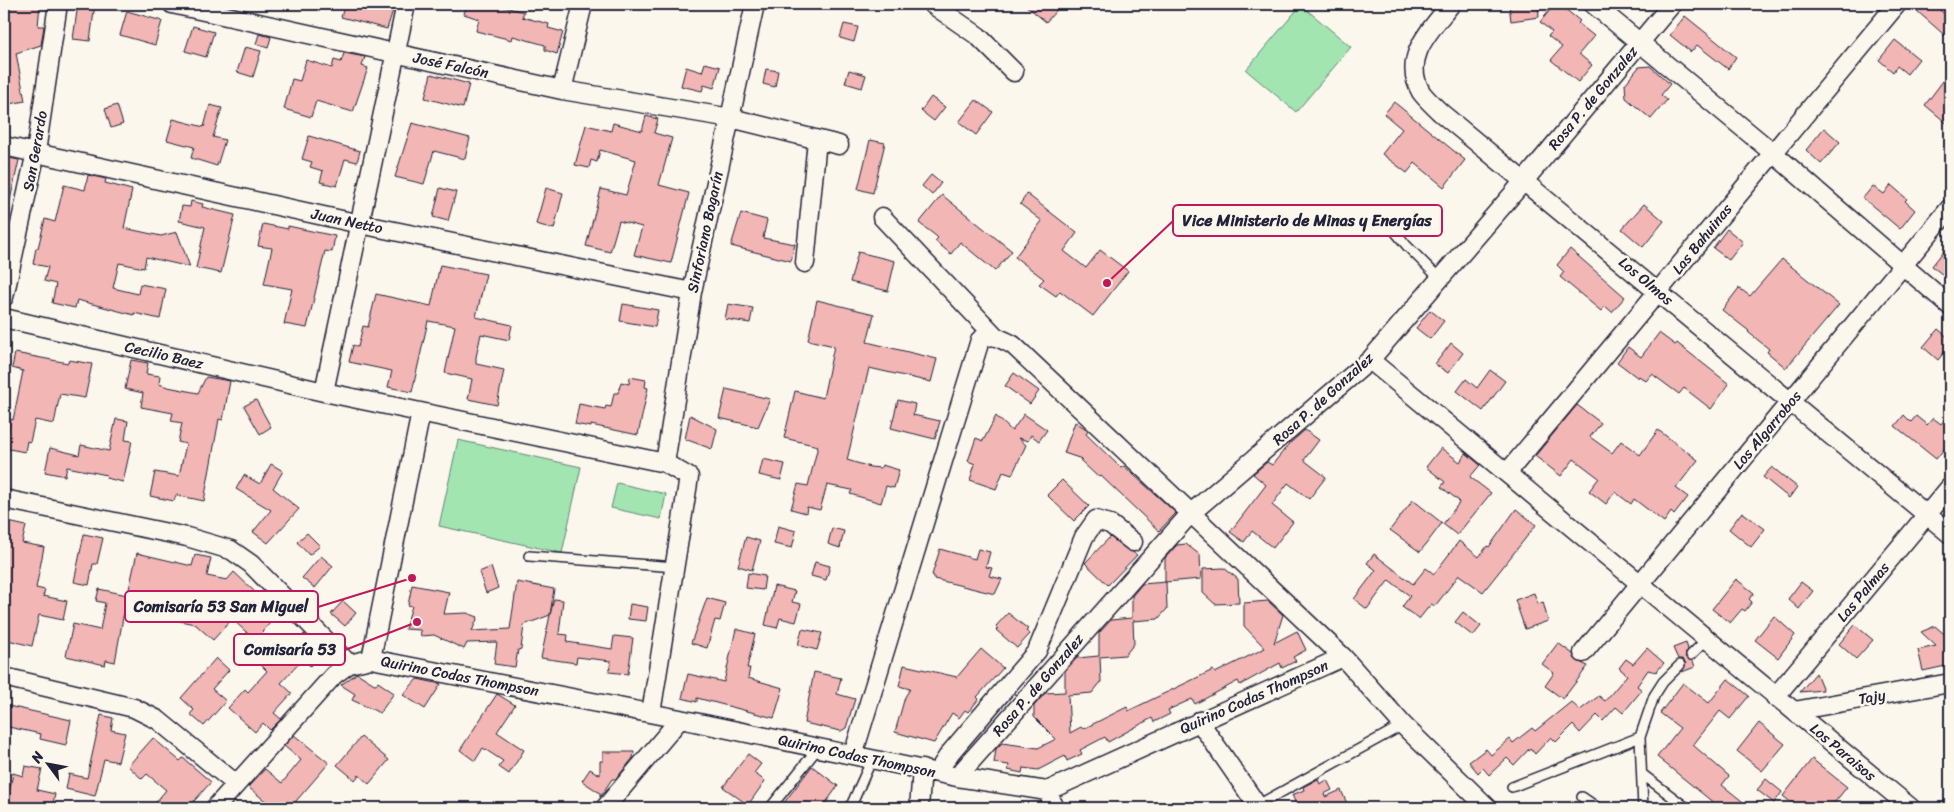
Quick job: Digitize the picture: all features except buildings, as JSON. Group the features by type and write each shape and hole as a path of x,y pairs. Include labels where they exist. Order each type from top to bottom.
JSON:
{"street":[{"name":"San Gerardo","path":"4,297 36,152 58,4"},
{"name":"José Falcón","path":"172,4 562,90 731,118 839,145"},
{"path":"324,392 406,4"},
{"path":"562,90 583,4"},
{"name":"Sinforiano Bogarín","path":"665,462 692,292 723,145 731,118 754,4"},
{"path":"932,4 978,36 1014,72"},
{"name":"Los Olmos","path":"1451,4 1417,48 1413,68 1422,92 1440,112 1660,292 1790,403 1950,534"},
{"path":"1593,4 1772,152 1950,306"},
{"name":"Rosa P. de Gonzalez","path":"957,777 1190,514 1370,360 1524,181 1672,4"},
{"name":"Las Bahuinas","path":"1507,473 1660,292 1772,152 1897,4"},
{"path":"805,263 817,140"},
{"name":"Juan Netto","path":"4,146 360,224 692,292"},
{"name":"Los Algarrobos","path":"1584,653 1950,208"},
{"path":"882,217 995,336 1013,345 1343,657 1403,725 1488,808"},
{"name":"Cecilio Baez","path":"4,318 324,392 665,462"},
{"path":"853,755 980,340 985,336 995,336"},
{"name":"Los Paraisos","path":"1370,360 1911,808"},
{"path":"371,658 421,412"},
{"path":"651,713 689,477 665,462"},
{"name":"Las Palmas","path":"1775,697 1950,487"},
{"path":"4,499 186,537 231,550 251,564 349,664 334,674 215,808"},
{"path":"919,808 929,771 950,753 1037,651 1084,537 1096,520 1110,524 1133,542"},
{"name":"Quirino Codas Thompson","path":"349,664 371,658 651,713 957,777 1047,791 1343,657"},
{"path":"4,677 134,708 158,720 236,784"},
{"name":"Tajy","path":"1794,711 1950,683"},
{"path":"605,808 680,719"},
{"path":"1199,721 1259,807"},
{"path":"1047,791 1055,808"}],"lane":[{"path":"1378,211 1407,246 1440,278"},
{"path":"529,556 676,567"},
{"path":"1690,655 1706,640"},
{"path":"1643,808 1640,737 1654,696 1662,682 1680,665"},
{"path":"1259,807 1403,725"},
{"path":"1512,787 1640,737"},
{"path":"770,808 818,747"},
{"path":"850,808 872,759"},
{"path":"1642,774 1687,808"},
{"path":"1582,797 1598,808"}],"green space":[{"path":"1301,5 1351,47 1296,112 1246,70"},
{"path":"458,440 581,467 562,553 439,526"},
{"path":"617,483 666,494 661,519 611,508"}],"place":[{"name":"Vice Ministerio de Minas y Energías","path":"1107,283"},
{"name":"Comisaría 53 San Miguel","path":"412,578"},
{"name":"Comisaría 53","path":"417,622"}]}
